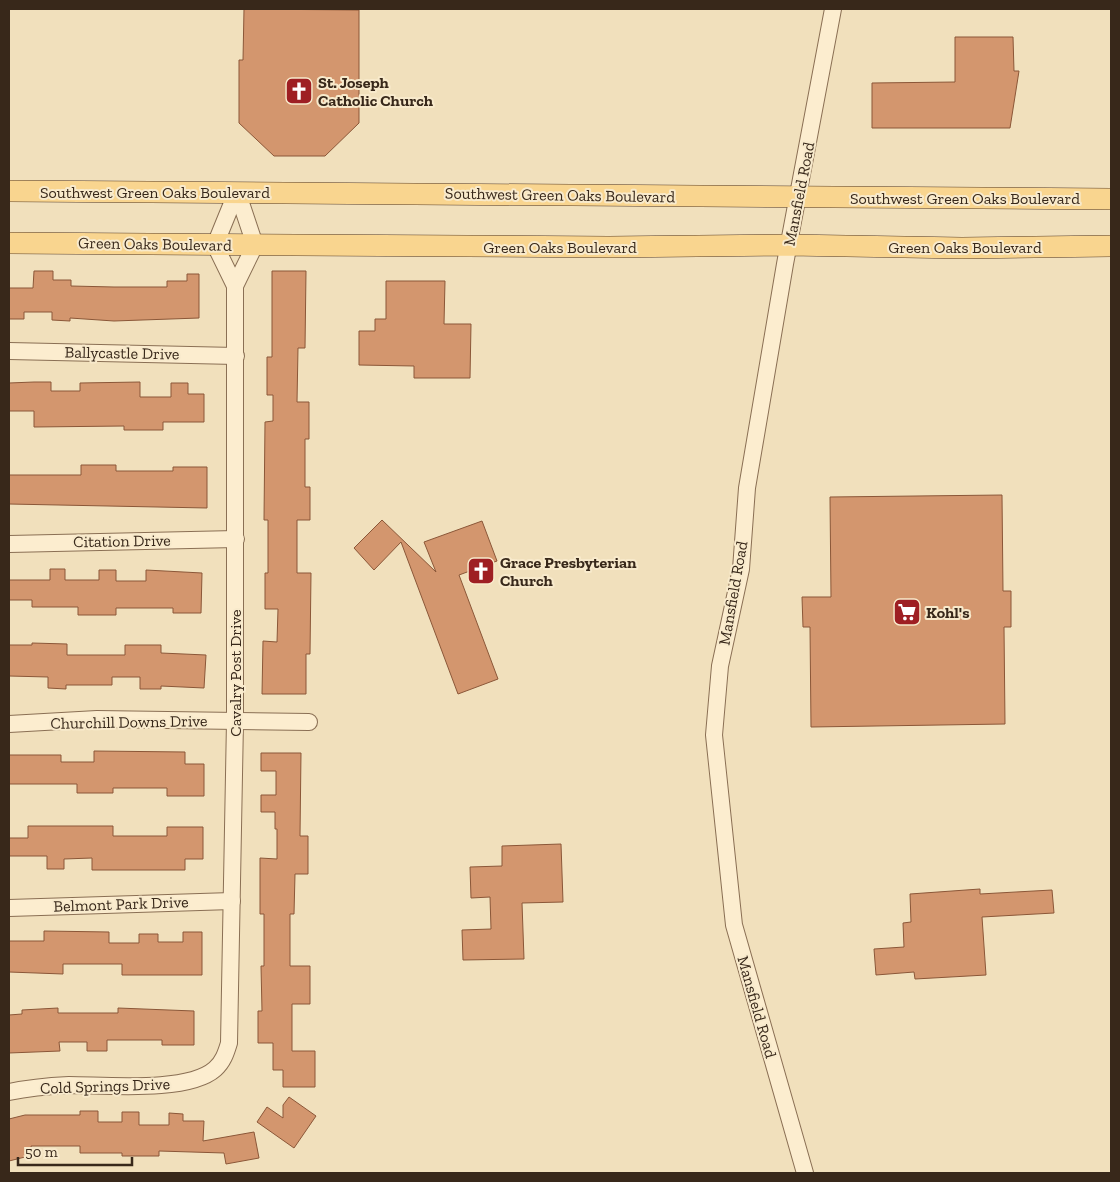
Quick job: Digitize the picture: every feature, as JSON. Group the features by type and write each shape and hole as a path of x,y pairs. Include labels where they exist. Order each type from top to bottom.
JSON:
{"main road":[{"name":"Southwest Green Oaks Boulevard","path":"9,191 237,191 1111,199"},
{"name":"Green Oaks Boulevard","path":"9,243 619,247 789,245 962,248 1111,246"}],"street":[{"name":"Mansfield Road","path":"805,1173 734,925 714,736 720,666 741,569 747,488 789,245 833,9"},
{"path":"215,245 237,191"},
{"path":"237,191 254,245"},
{"name":"Cavalry Post Drive","path":"215,245 235,286 236,356 235,721 232,901 229,1043 224,1059"},
{"name":"Cavalry Post Drive","path":"235,286 254,245"},
{"name":"Ballycastle Drive","path":"9,352 236,356"},
{"name":"Citation Drive","path":"9,544 236,539"},
{"name":"Churchill Downs Drive","path":"9,724 97,719 309,722"},
{"name":"Belmont Park Drive","path":"9,908 232,901"},
{"name":"Cold Springs Drive","path":"9,1092 66,1086 175,1085 196,1079 214,1070 224,1059"}],"building":[{"name":"St. Joseph Catholic Church","path":"244,9 359,10 359,123 325,156 274,156 239,123 239,60 243,60"},
{"path":"955,37 1013,37 1014,71 1019,71 1010,128 872,128 872,83 955,82"},
{"path":"34,271 53,271 53,280 71,280 71,286 114,287 167,287 167,281 187,281 187,274 199,274 199,318 114,321 70,318 70,321 52,320 52,312 24,312 24,319 9,319 9,288 33,288"},
{"path":"272,271 306,271 305,348 298,348 297,402 309,402 309,439 305,439 305,487 310,487 310,520 297,520 297,573 311,573 310,654 306,654 306,694 262,694 263,641 277,642 278,609 265,609 265,573 268,573 268,520 264,520 265,422 273,421 273,395 267,395 267,357 272,357"},
{"path":"386,281 445,281 444,324 471,324 470,378 414,378 414,366 359,365 359,331 375,331 375,319 386,319"},
{"path":"51,382 51,391 80,391 80,383 140,382 140,397 171,397 171,383 188,383 188,394 204,394 204,422 163,422 163,430 124,430 124,426 34,427 34,411 9,411 9,383"},
{"path":"81,465 116,465 116,471 173,471 173,467 207,467 207,508 9,504 9,475 81,475"},
{"name":"Kohl's","path":"1002,495 1003,591 1011,591 1011,627 1004,627 1005,724 811,727 810,627 803,627 802,597 831,597 830,497"},
{"path":"382,520 436,572 424,542 482,521 497,561 459,575 498,679 458,694 401,542 374,570 354,548"},
{"path":"50,569 65,569 65,580 99,580 99,570 116,570 116,581 146,581 146,570 202,573 201,613 173,613 173,608 116,608 116,615 78,615 78,607 32,607 32,600 9,600 9,580 50,580"},
{"path":"32,643 67,644 67,655 125,655 125,645 161,645 161,653 206,655 204,688 161,686 161,689 140,689 140,677 112,677 112,685 66,685 66,689 48,688 48,677 9,676 9,645 32,645"},
{"path":"94,751 185,752 185,764 204,764 204,796 167,796 167,788 113,788 113,793 77,793 77,784 9,784 9,755 61,755 61,762 94,762"},
{"path":"261,753 301,753 300,836 308,836 308,874 295,874 294,914 290,914 290,966 310,966 310,1004 292,1004 292,1051 315,1051 315,1087 283,1087 283,1070 273,1070 273,1043 258,1043 258,1011 262,1011 261,966 264,966 264,914 260,914 260,858 277,859 275,812 261,812 261,795 276,795 276,771 261,771"},
{"path":"28,826 113,826 113,836 167,836 167,827 203,827 203,859 185,859 185,870 92,870 92,858 64,859 64,869 47,869 47,856 9,856 9,838 28,838"},
{"path":"561,844 563,902 522,903 524,959 463,960 462,930 491,929 490,897 471,898 470,867 502,866 502,846"},
{"path":"980,889 980,894 1052,890 1054,913 982,917 986,975 915,979 914,972 876,975 874,949 904,947 903,923 911,922 910,894"},
{"path":"44,931 109,932 109,943 139,943 139,934 158,934 158,942 183,942 183,932 202,932 202,975 122,975 122,964 63,964 63,974 9,972 9,941 44,941"},
{"path":"58,1008 58,1013 118,1013 118,1008 194,1011 194,1045 162,1045 162,1040 107,1040 107,1051 87,1051 87,1042 59,1042 60,1051 9,1053 9,1015 22,1014 22,1010"},
{"path":"289,1097 316,1116 294,1148 257,1122 267,1107 283,1118 283,1105"},
{"path":"80,1111 98,1111 98,1122 122,1122 122,1112 139,1112 139,1125 169,1125 169,1113 183,1114 183,1121 204,1121 203,1141 254,1132 259,1158 226,1164 224,1153 159,1151 159,1156 122,1156 122,1153 80,1153 80,1146 31,1146 33,1155 9,1161 9,1119 25,1115 80,1115"}],"place":[{"name":"St. Joseph Catholic Church","path":"299,91"},
{"name":"Grace Presbyterian Church","path":"481,571"},
{"name":"Kohl's","path":"907,612"}]}
